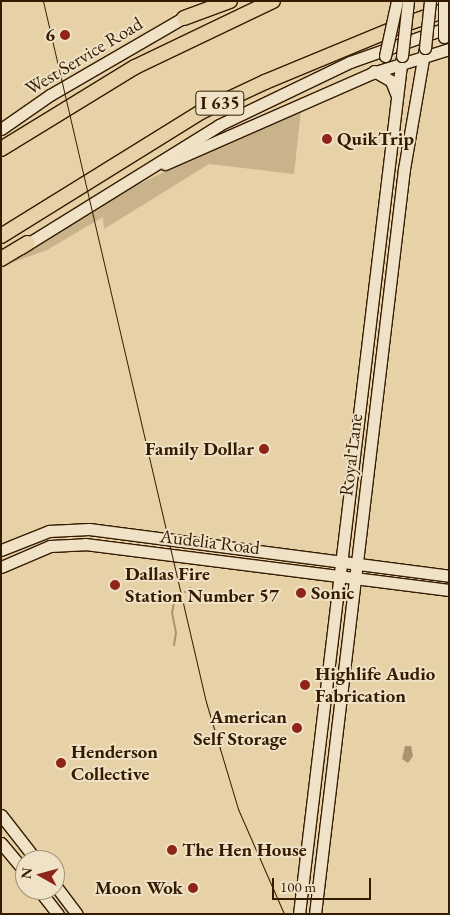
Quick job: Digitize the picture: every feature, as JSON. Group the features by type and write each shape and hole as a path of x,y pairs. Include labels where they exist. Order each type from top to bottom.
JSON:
{"highway":[{"path":"184,18 230,1"},
{"path":"1,149 135,67 273,1"},
{"name":"I 635","path":"1,236 201,112 282,74 449,9"},
{"path":"1,259 28,242"}],"main road":[{"name":"West Service Road","path":"1,129 58,91 213,1"},
{"path":"372,73 385,56 397,1"},
{"name":"Royal Lane","path":"299,912 389,176 408,1"},
{"name":"Royal Lane","path":"315,914 355,564 404,178 430,1"},
{"path":"1,263 28,242 219,125 350,62 447,36 444,1"},
{"path":"134,178 402,60 424,52 449,48"},
{"path":"372,73 391,81 397,98"},
{"path":"389,176 404,178"},
{"path":"362,398 376,400"},
{"path":"356,446 370,446"},
{"name":"Audelia Road","path":"1,550 30,536 69,529 204,544 449,576"},
{"name":"Audelia Road","path":"1,567 31,553 64,544 340,575 449,590"},
{"path":"200,559 204,544"},
{"path":"1,815 28,850"},
{"path":"1,843 15,860"},
{"path":"65,898 77,914"},
{"path":"47,900 58,914"}],"shaded area":[{"path":"301,110 294,174 209,164 104,229 103,217 47,250 11,263 43,240 134,186"},
{"path":"405,746 411,746 413,756 408,763 402,759"}],"waterway":[{"path":"185,592 191,588"},
{"path":"174,603 172,613 176,633 174,645"}],"tram line":[{"path":"43,1 206,702 238,809 284,914"}],"place":[{"name":"6","path":"65,35"},
{"name":"QuikTrip","path":"327,139"},
{"name":"Family Dollar","path":"264,449"},
{"name":"Dallas Fire Station Number 57","path":"115,585"},
{"name":"Sonic","path":"301,593"},
{"name":"Highlife Audio Fabrication","path":"305,685"},
{"name":"American Self Storage","path":"297,728"},
{"name":"Henderson Collective","path":"61,763"},
{"name":"The Hen House","path":"172,850"},
{"name":"Moon Wok","path":"193,888"}]}
